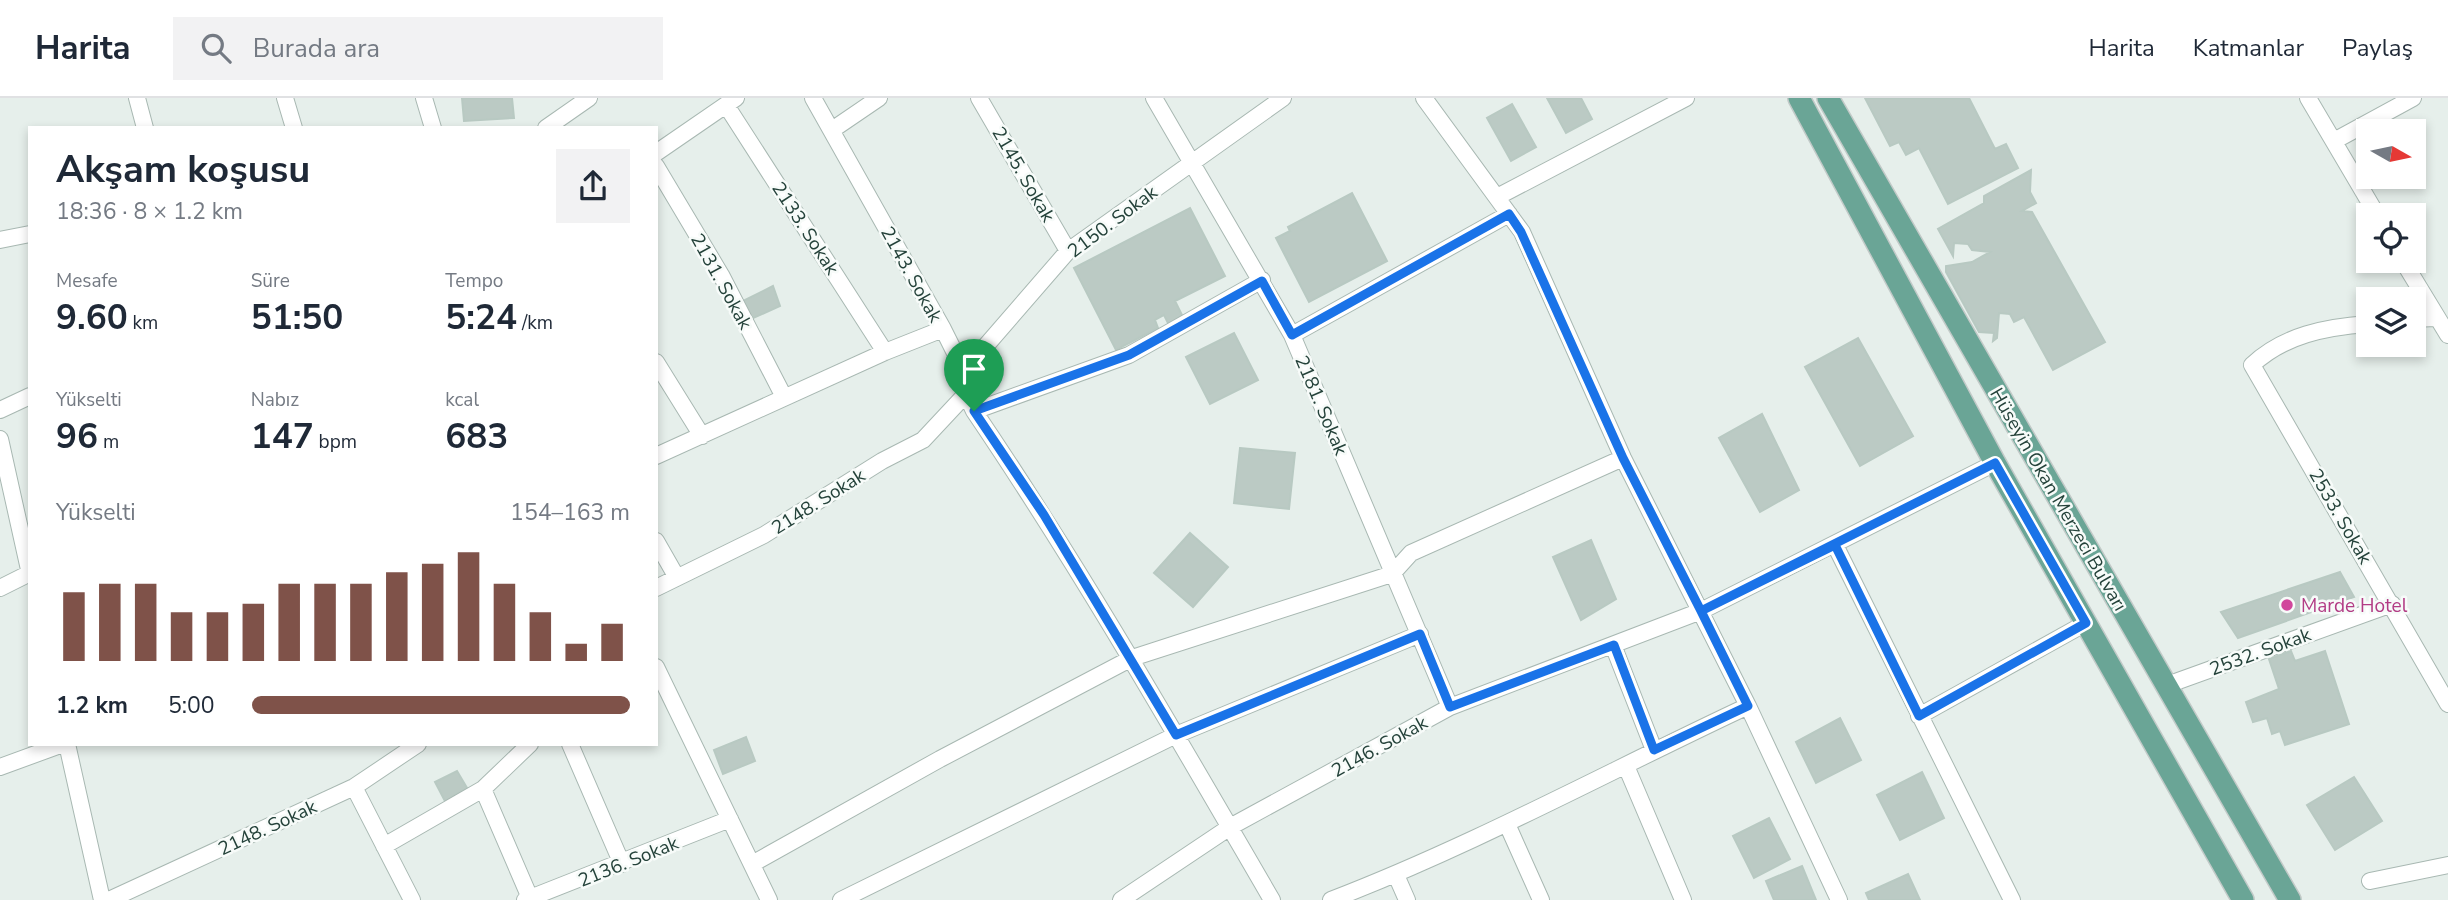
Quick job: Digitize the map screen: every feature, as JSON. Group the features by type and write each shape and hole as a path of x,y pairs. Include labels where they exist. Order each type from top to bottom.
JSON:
{"main road":[{"name":"Hüseyin Okan Merzeci Bulvarı","path":"1799,98 1995,463 2243,900"},
{"name":"Hüseyin Okan Merzeci Bulvarı","path":"1828,98 2290,900"}],"street":[{"path":"137,98 144,126"},
{"path":"285,98 292,126"},
{"path":"424,98 432,126"},
{"path":"549,126 589,98"},
{"name":"2143. Sokak","path":"813,98 943,330 964,371 966,394 974,411 1044,515 1132,658 1272,900"},
{"path":"832,130 879,98"},
{"name":"2145. Sokak","path":"979,98 1069,251"},
{"name":"2181. Sokak","path":"1154,98 1292,335 1450,707"},
{"name":"2150. Sokak","path":"964,371 1069,251 1191,161 1283,98"},
{"path":"1424,98 1521,232 1623,458 1748,706 1839,900"},
{"path":"1497,197 1686,98"},
{"path":"2308,98 2370,203"},
{"path":"2334,141 2413,98"},
{"path":"658,152 731,102"},
{"name":"2133. Sokak","path":"731,102 885,352"},
{"name":"2131. Sokak","path":"658,169 721,275 784,397"},
{"path":"1292,335 1509,214"},
{"path":"0,240 28,234"},
{"path":"2410,273 2448,335"},
{"path":"974,411 1129,355 1262,281"},
{"path":"2426,318 2435,317"},
{"name":"2533. Sokak","path":"2356,325 2320,328 2265,353 2252,365 2448,704"},
{"path":"658,455 885,352 943,330"},
{"path":"658,365 702,436"},
{"name":"2148. Sokak","path":"658,587 764,535 882,461 923,440 966,394"},
{"path":"0,410 28,397"},
{"path":"0,439 28,564"},
{"path":"752,864 940,758 1132,658 1392,574 1411,553 1623,458"},
{"name":"2146. Sokak","path":"1121,900 1230,827 1450,707 1701,611 1995,463"},
{"path":"658,544 676,576"},
{"path":"1835,545 2011,900"},
{"path":"0,588 28,574"},
{"name":"2532. Sokak","path":"2167,685 2392,604"},
{"path":"1919,716 2086,623"},
{"path":"841,900 1176,735 1420,634"},
{"path":"1614,645 1654,750"},
{"path":"658,671 769,900"},
{"path":"1331,900 1396,875 1507,824 1748,706"},
{"path":"0,767 59,746"},
{"path":"65,746 102,900"},
{"name":"2148. Sokak","path":"109,900 354,787 415,746"},
{"path":"384,846 482,789 528,746"},
{"path":"571,746 622,864"},
{"path":"1626,766 1683,900"},
{"path":"354,787 412,900"},
{"path":"482,789 528,899"},
{"name":"2136. Sokak","path":"528,899 730,819"},
{"path":"1507,824 1541,900"},
{"path":"2370,881 2448,865"},
{"path":"1396,875 1407,900"}],"building":[{"path":"462,98 512,98 514,118 464,121"},
{"path":"1547,98 1581,98 1592,119 1566,133"},
{"path":"1865,98 1969,98 1995,149 2006,144 2018,168 1948,204 1919,148 1906,155 1899,142 1890,146"},
{"path":"1512,104 1536,147 1511,161 1487,118"},
{"path":"2031,170 2030,192 2036,203 2022,211 2032,212 2105,342 2053,370 2024,317 2014,322 2010,314 1999,313 1997,338 1993,341 1994,333 1979,332 1946,272 1946,266 1972,262 1990,252 1972,250 1968,244 1954,243 1953,256 1938,229 1984,203 1984,196"},
{"path":"1352,193 1387,261 1309,302 1276,238 1290,231 1288,227"},
{"path":"1190,208 1225,276 1175,301 1183,317 1169,325 1164,315 1155,320 1158,328 1116,350 1074,268"},
{"path":"773,286 780,306 751,319 743,301"},
{"path":"1234,333 1258,380 1210,404 1186,357"},
{"path":"1858,338 1913,436 1860,466 1805,367"},
{"path":"1762,414 1799,490 1760,512 1719,438"},
{"path":"1240,448 1295,453 1289,509 1234,503"},
{"path":"1190,533 1228,567 1193,607 1154,573"},
{"path":"1591,540 1616,599 1581,620 1553,557"},
{"name":"Marde Hotel","path":"2340,572 2354,597 2238,638 2221,612"},
{"path":"2291,651 2295,661 2325,651 2349,724 2285,745 2280,731 2272,734 2267,718 2253,722 2246,702 2279,689 2269,659"},
{"path":"1840,718 1861,760 1816,783 1796,742"},
{"path":"746,737 755,761 723,774 714,750"},
{"path":"457,771 467,788 445,801 435,782"},
{"path":"1922,772 1944,818 1900,840 1877,795"},
{"path":"2354,777 2382,821 2335,850 2307,805"},
{"path":"1769,818 1790,859 1754,878 1733,836"},
{"path":"1802,866 1816,900 1774,900 1766,881"},
{"path":"1908,874 1920,900 1869,900 1866,893"}],"place":[{"name":"Marde Hotel","path":"2287,605"}],"route":[{"path":"974,411 1044,515 1176,735 1420,634 1450,707 1614,645 1654,750 1748,706 1701,611 1995,463 2086,623 1919,716 1835,545 1701,611 1623,458 1521,232 1509,214 1292,335 1262,281 1129,355 974,411"}]}
